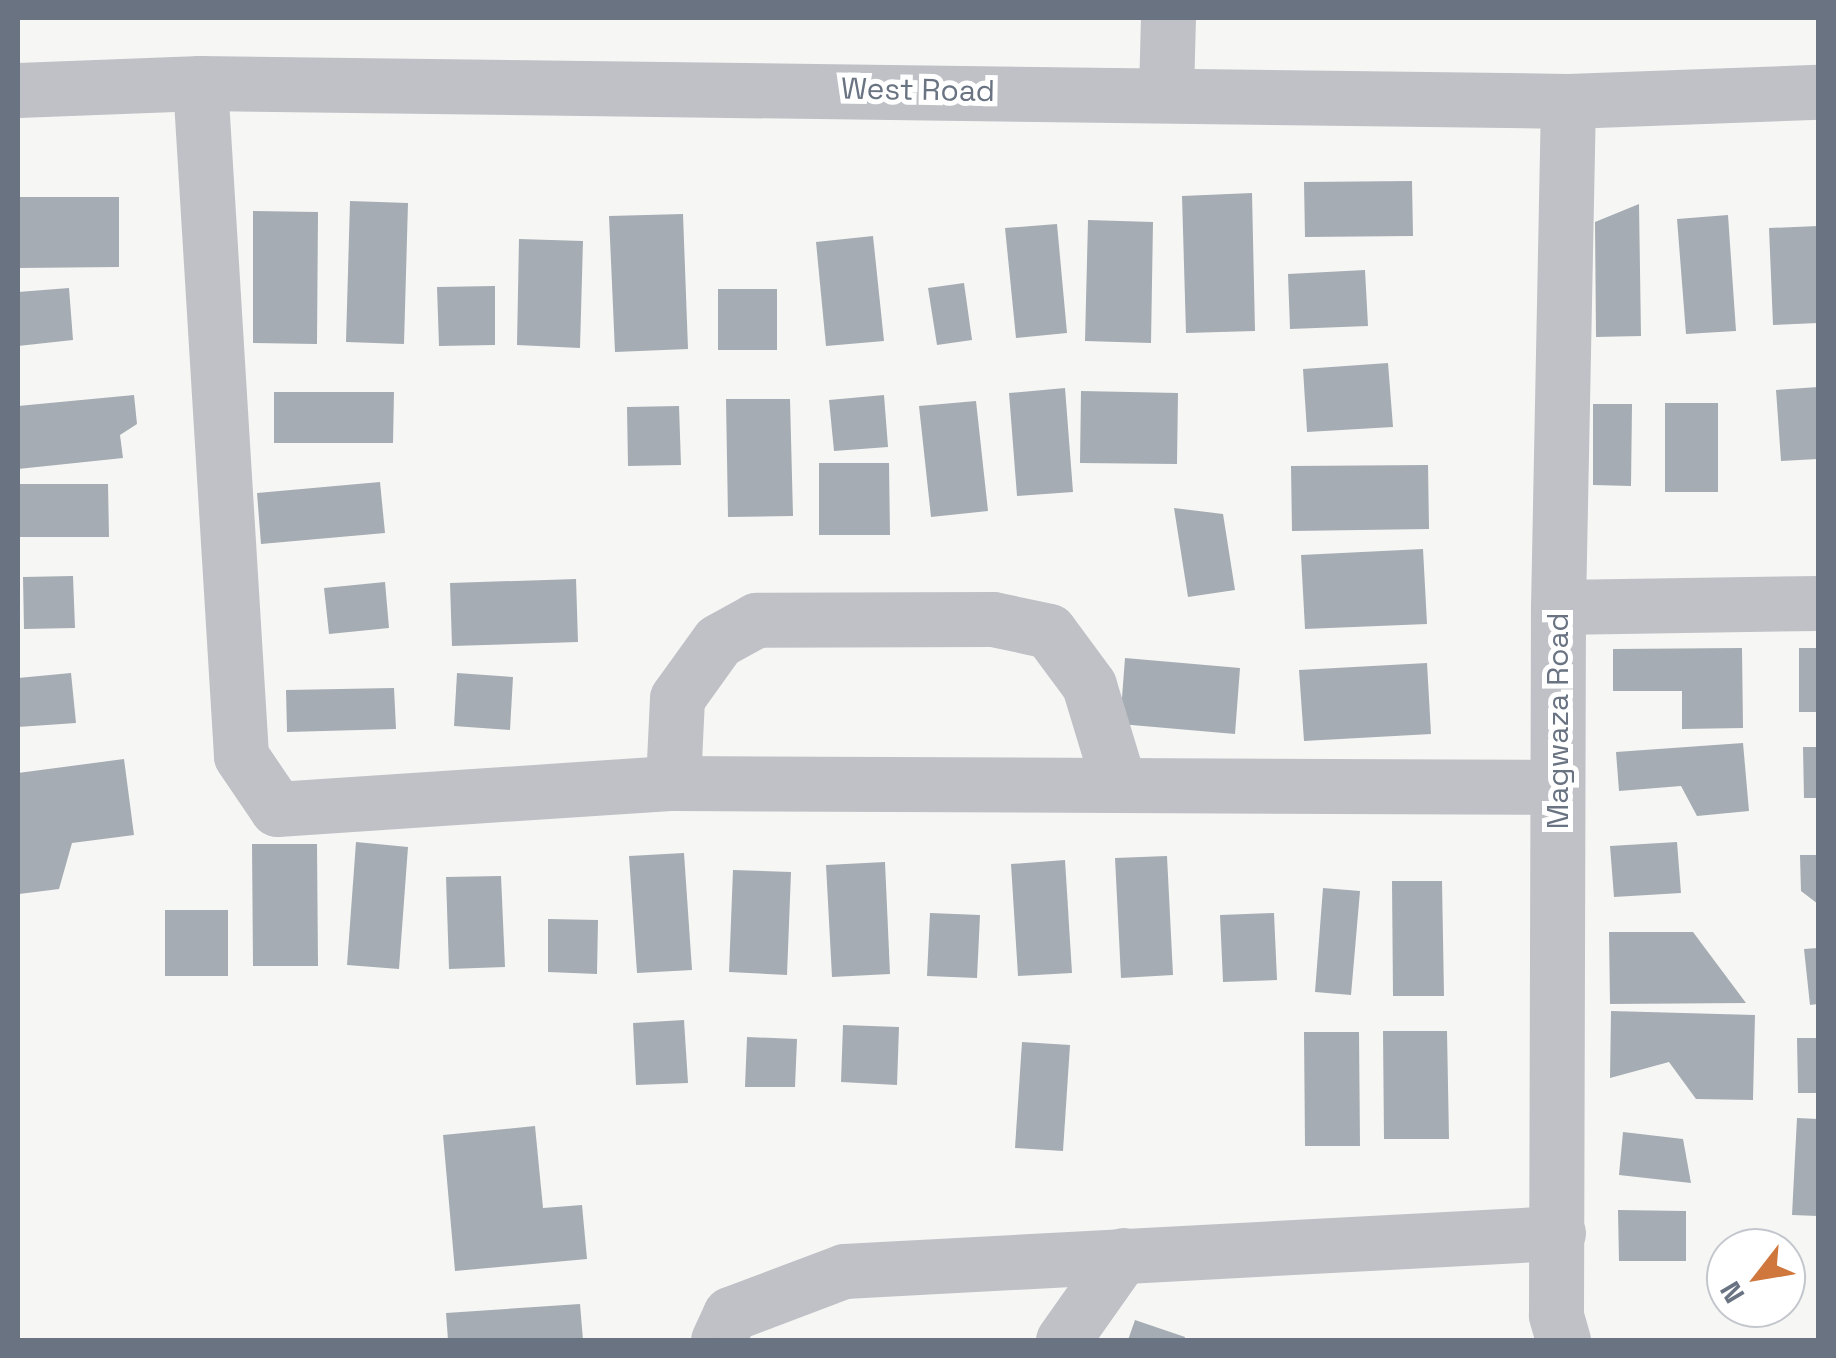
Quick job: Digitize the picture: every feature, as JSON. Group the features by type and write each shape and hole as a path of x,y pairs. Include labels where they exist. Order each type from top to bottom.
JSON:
{"street":[{"path":"1166,93 1168,18"},
{"path":"200,83 241,756 278,809 672,782 1557,787"},
{"name":"West Road","path":"18,90 200,83 1568,101 1818,92"},
{"name":"Magwaza Road","path":"1563,1340 1558,1233 1557,787 1568,101"},
{"path":"1558,607 1818,602"},
{"path":"672,782 677,698 718,641 756,620 994,619 1049,631 1089,685 1119,784"},
{"path":"718,1340 730,1314 844,1270 1558,1233"},
{"path":"1063,1340 1123,1255"}],"building":[{"path":"1412,181 1413,236 1305,237 1304,182"},
{"path":"1252,193 1255,331 1186,333 1182,196"},
{"path":"18,197 119,197 119,267 18,268"},
{"path":"350,201 408,203 404,344 346,342"},
{"path":"1639,204 1641,336 1596,337 1595,222"},
{"path":"253,211 318,212 317,344 253,343"},
{"path":"683,214 688,349 615,352 609,216"},
{"path":"1728,215 1736,331 1686,334 1677,219"},
{"path":"1088,220 1153,222 1151,343 1085,341"},
{"path":"1057,224 1067,333 1016,338 1005,228"},
{"path":"1818,226 1818,323 1773,325 1769,228"},
{"path":"873,236 884,341 826,346 816,242"},
{"path":"519,239 583,241 580,348 517,345"},
{"path":"1365,270 1368,326 1290,329 1288,274"},
{"path":"964,283 972,340 937,345 928,288"},
{"path":"495,286 495,345 439,346 437,287"},
{"path":"69,288 73,340 18,346 18,292"},
{"path":"718,289 777,289 777,350 718,350"},
{"path":"1388,363 1393,427 1307,432 1303,369"},
{"path":"1818,387 1818,459 1781,461 1776,390"},
{"path":"1065,388 1073,492 1017,496 1009,393"},
{"path":"1081,391 1178,393 1177,464 1080,463"},
{"path":"274,392 394,392 393,443 274,443"},
{"path":"134,395 137,424 120,435 123,458 18,469 18,406"},
{"path":"884,395 888,447 834,451 829,400"},
{"path":"726,399 790,399 793,516 728,517"},
{"path":"976,401 988,511 931,517 919,406"},
{"path":"1665,403 1718,403 1718,492 1665,492"},
{"path":"1593,404 1632,404 1631,486 1593,485"},
{"path":"679,406 681,465 628,466 627,407"},
{"path":"819,463 889,463 890,535 819,535"},
{"path":"1428,465 1429,529 1292,531 1291,466"},
{"path":"380,482 385,533 261,544 257,493"},
{"path":"18,484 108,484 109,537 18,537"},
{"path":"1174,508 1223,514 1235,590 1188,597"},
{"path":"1423,549 1427,624 1305,629 1301,555"},
{"path":"73,576 75,628 24,629 23,577"},
{"path":"576,579 578,642 452,646 450,583"},
{"path":"385,582 389,628 329,634 324,588"},
{"path":"1742,648 1743,728 1682,729 1682,691 1613,691 1613,649"},
{"path":"1799,648 1818,648 1818,712 1799,712"},
{"path":"1125,658 1240,668 1235,734 1120,724"},
{"path":"1427,663 1431,734 1304,741 1299,670"},
{"path":"71,673 76,723 18,727 18,678"},
{"path":"457,673 513,677 510,730 454,726"},
{"path":"394,688 396,729 287,732 286,690"},
{"path":"1743,743 1749,811 1697,816 1681,786 1619,791 1616,752"},
{"path":"1803,747 1818,747 1818,798 1804,798"},
{"path":"124,759 134,835 72,843 59,889 19,894 18,773"},
{"path":"356,842 408,847 399,969 347,965"},
{"path":"1677,842 1681,893 1614,897 1610,846"},
{"path":"252,844 317,844 318,966 253,966"},
{"path":"684,853 692,970 637,973 629,856"},
{"path":"1800,855 1818,855 1818,904 1801,891"},
{"path":"1167,856 1173,975 1121,978 1115,858"},
{"path":"1065,860 1072,973 1018,976 1011,864"},
{"path":"885,862 890,974 832,977 826,865"},
{"path":"733,870 791,872 787,975 729,972"},
{"path":"501,876 505,967 449,969 446,877"},
{"path":"1392,881 1442,881 1444,996 1393,996"},
{"path":"1323,888 1360,891 1351,995 1315,992"},
{"path":"165,910 228,910 228,976 165,976"},
{"path":"930,913 980,915 977,978 927,976"},
{"path":"1274,913 1277,980 1223,982 1220,915"},
{"path":"548,919 598,920 597,974 548,972"},
{"path":"1609,932 1693,932 1746,1003 1610,1004"},
{"path":"1818,948 1818,1004 1810,1005 1804,949"},
{"path":"1611,1011 1755,1015 1753,1100 1696,1099 1669,1062 1610,1078"},
{"path":"684,1020 688,1083 636,1085 633,1023"},
{"path":"843,1025 899,1027 897,1085 841,1082"},
{"path":"1383,1031 1447,1031 1449,1139 1384,1139"},
{"path":"1304,1032 1359,1032 1360,1146 1305,1146"},
{"path":"747,1037 797,1039 795,1087 745,1087"},
{"path":"1797,1038 1818,1038 1818,1093 1798,1093"},
{"path":"1022,1042 1070,1045 1063,1151 1015,1148"},
{"path":"1797,1118 1818,1119 1818,1216 1792,1215"},
{"path":"535,1126 543,1208 582,1205 587,1259 455,1271 443,1135"},
{"path":"1623,1132 1683,1139 1691,1183 1619,1175"},
{"path":"1618,1210 1686,1211 1686,1261 1619,1261"},
{"path":"580,1304 583,1340 448,1340 446,1313"},
{"path":"1135,1320 1185,1337 1184,1340 1128,1340"}]}
